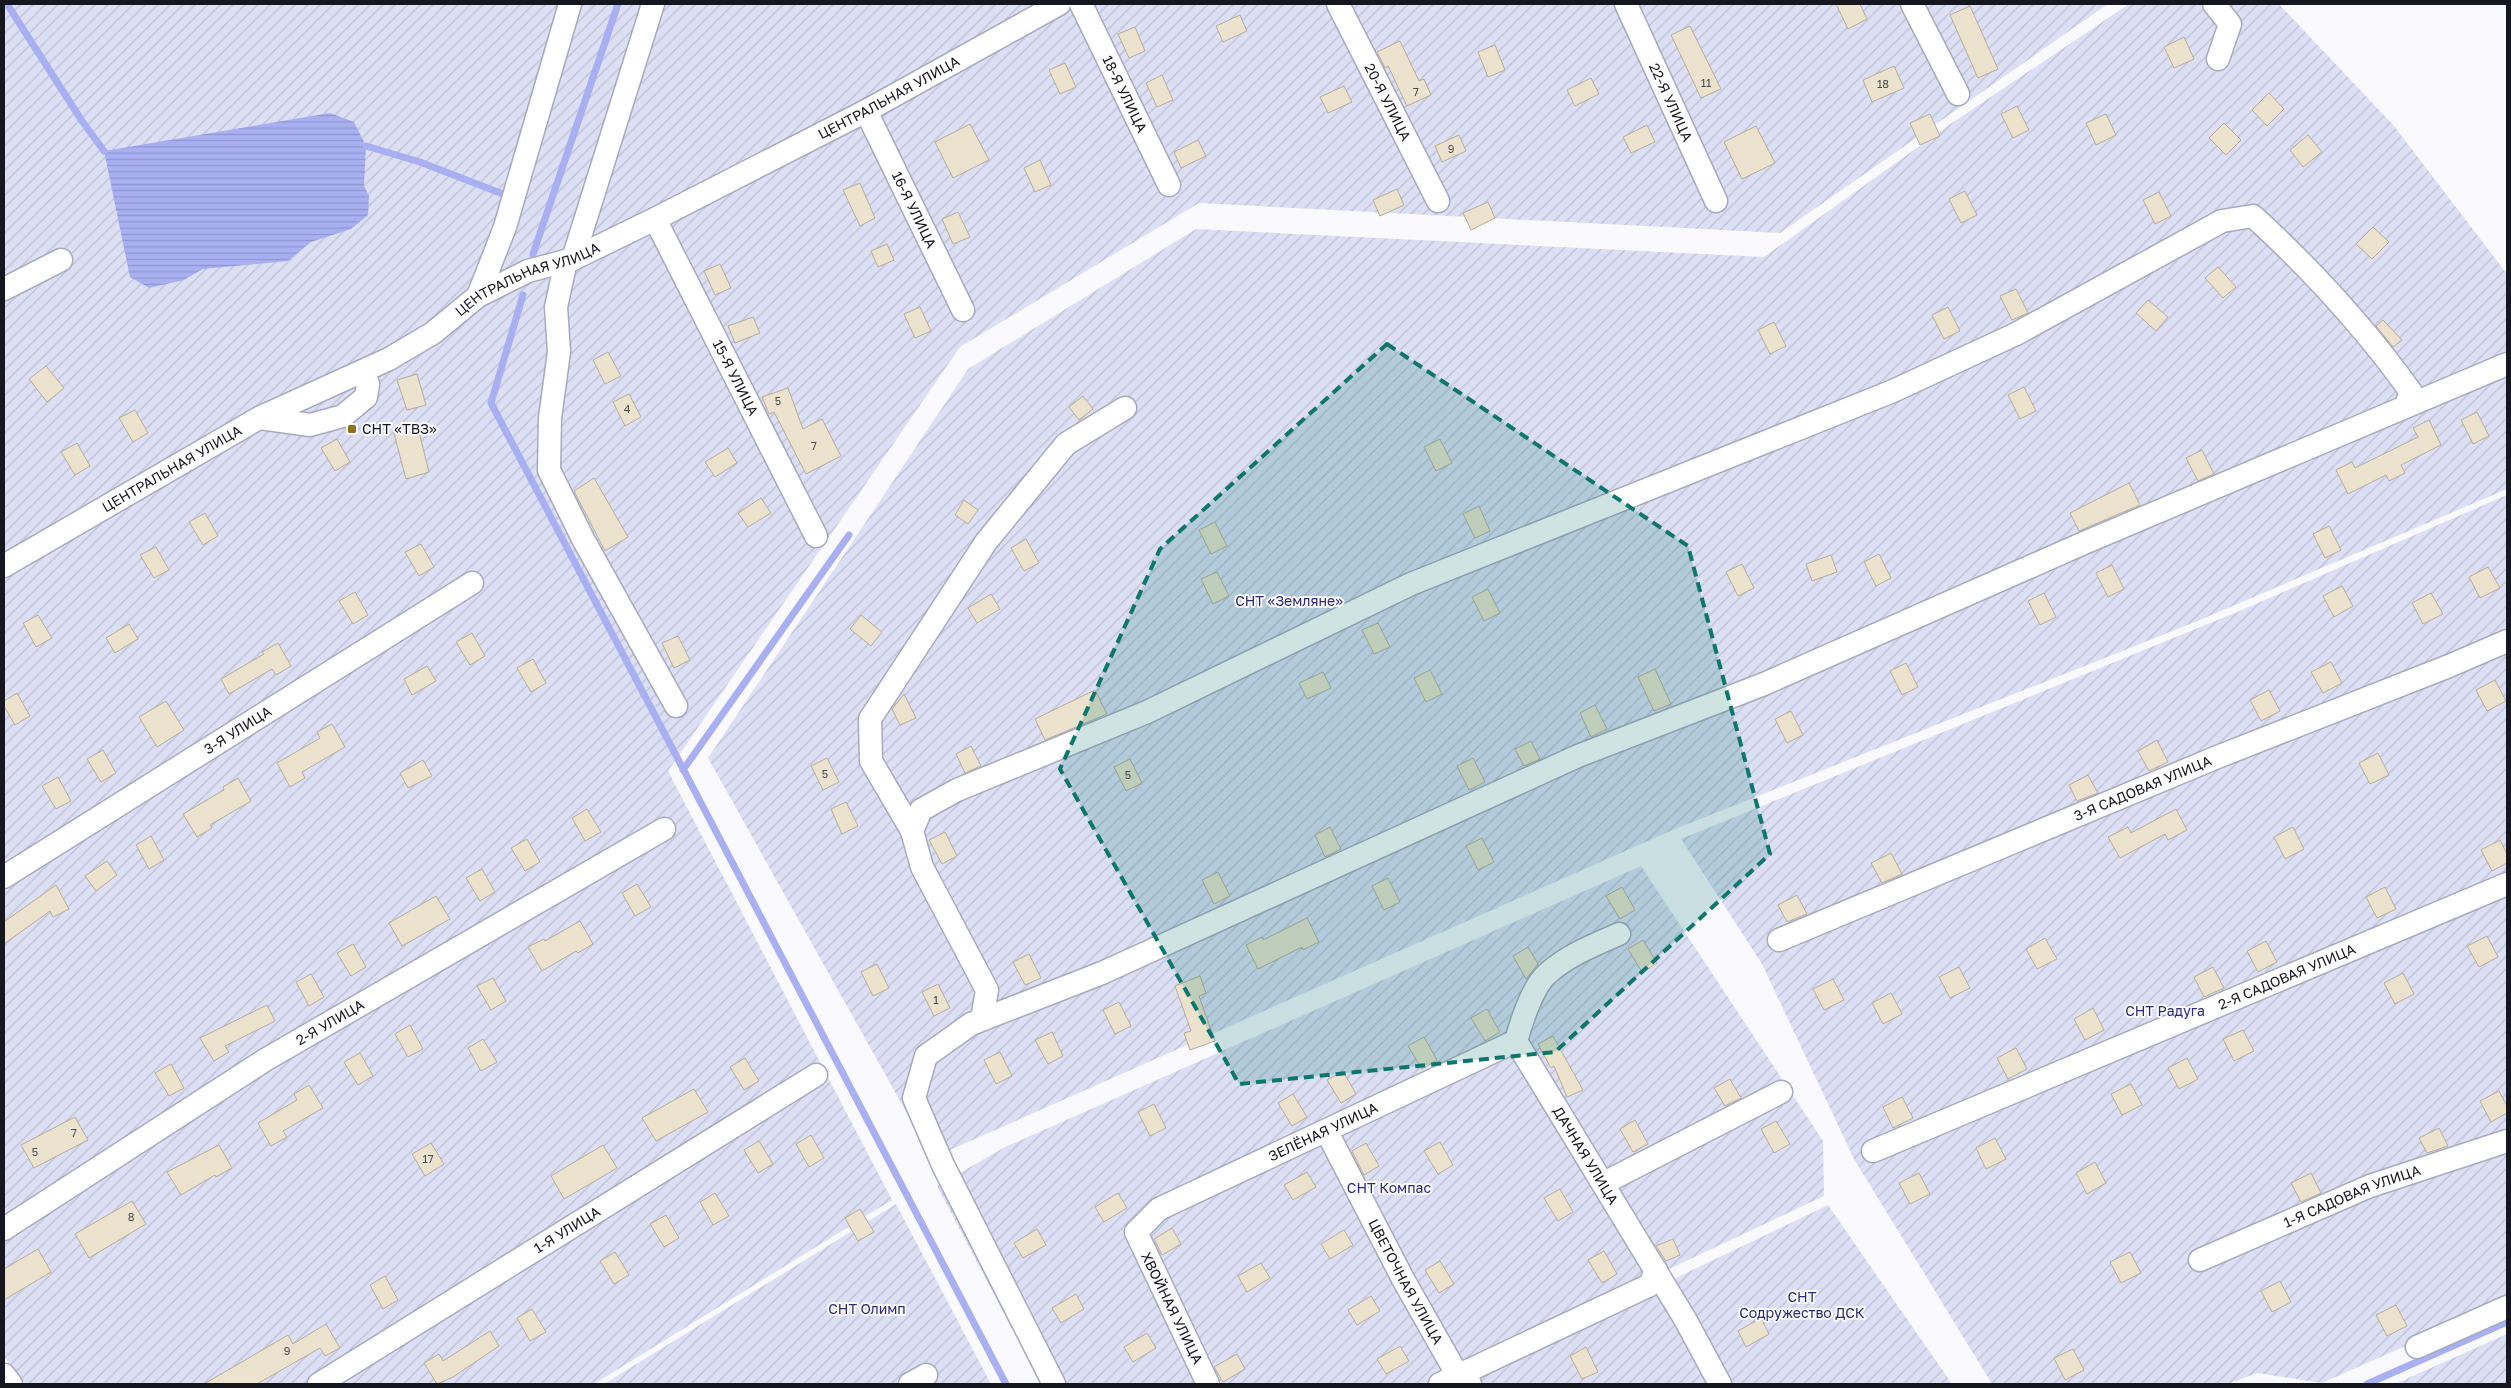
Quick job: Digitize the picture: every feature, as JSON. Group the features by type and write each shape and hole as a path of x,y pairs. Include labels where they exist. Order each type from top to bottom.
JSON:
{"street":[{"path":"478,296 505,227 570,4"},
{"path":"653,4 556,306 559,352 550,418 549,470 583,538 676,706"},
{"name":"ЦЕНТРАЛЬНАЯ УЛИЦА","path":"4,566 259,418 389,359 433,333 478,296 528,271 570,260 655,219 866,111 1059,4"},
{"name":"18-Я УЛИЦА","path":"1080,4 1169,185"},
{"name":"20-Я УЛИЦА","path":"1338,4 1438,201"},
{"name":"22-Я УЛИЦА","path":"1626,4 1716,201"},
{"path":"1912,4 1958,94"},
{"path":"2214,4 2230,24 2218,59"},
{"name":"16-Я УЛИЦА","path":"866,111 963,310"},
{"path":"912,831 921,810 956,790 1147,712 1411,584 1893,391 2016,334 2222,221 2253,216 2287,247 2380,349 2411,392 2405,407"},
{"name":"15-Я УЛИЦА","path":"655,219 816,536"},
{"path":"4,289 61,260"},
{"path":"1054,1384 943,1165 914,1098 926,1056 970,1024 1120,965 1578,756 1764,684 2084,543 2507,364"},
{"path":"259,418 310,425 344,416 366,397 368,384 363,371"},
{"path":"982,1019 987,990 922,867 912,831 871,760 870,719 986,542 1066,444 1125,408"},
{"name":"3-Я УЛИЦА","path":"4,877 472,583"},
{"name":"3-Я САДОВАЯ УЛИЦА","path":"1778,940 2206,762 2449,666 2507,641"},
{"name":"2-Я УЛИЦА","path":"4,1229 264,1060 664,829"},
{"name":"2-Я САДОВАЯ УЛИЦА","path":"1873,1151 2507,884"},
{"path":"1516,1041 1524,1014 1546,975 1576,953 1619,934"},
{"name":"ЗЕЛЁНАЯ УЛИЦА","path":"1136,1232 1159,1210 1516,1041"},
{"name":"ДАЧНАЯ УЛИЦА","path":"1516,1041 1656,1270 1720,1384"},
{"name":"1-Я УЛИЦА","path":"319,1384 816,1074"},
{"path":"1604,1183 1781,1092"},
{"name":"ЦВЕТОЧНАЯ УЛИЦА","path":"1327,1132 1456,1381"},
{"name":"1-Я САДОВАЯ УЛИЦА","path":"2200,1260 2370,1186 2507,1141"},
{"name":"ХВОЙНАЯ УЛИЦА","path":"1136,1232 1208,1384"},
{"path":"1456,1381 1650,1285 1656,1270"},
{"path":"2417,1347 2507,1307"},
{"path":"4,1375 11,1384"}],"highlighted area":[{"path":"1387,344 1688,546 1770,854 1555,1052 1239,1084 1060,769 1160,549"}],"green space":[{"path":"4,4 2108,4 1780,233 1199,203 960,347 668,771 892,1200 594,1384 25,1384 4,1357"},
{"name":"СНТ «Земляне»","path":"2129,4 2279,4 2394,126 2507,274 2507,489 2200,620 1675,829 932,1158 708,758 968,369 1196,229 1764,257 1949,125"},
{"name":"СНТ Радуга","path":"2507,495 2507,1301 2322,1383 2257,1373 2228,1384 1992,1384 1854,1159 1762,964 1681,839 2237,612"},
{"name":"СНТ Компас","path":"1641,866 1823,1141 1824,1196 1425,1384 1041,1384 937,1186 1005,1147"},
{"name":"СНТ Олимп","path":"896,1204 991,1384 604,1384"},
{"name":"СНТ Содружество ДСК","path":"1828,1205 1952,1384 1455,1384"},
{"path":"2507,1334 2507,1384 2395,1384"}],"water":[{"path":"330,113 354,122 366,146 364,186 369,196 368,215 351,229 311,242 288,261 203,269 184,280 149,288 130,277 104,151"}],"building":[{"path":"1836,4 1860,4 1867,19 1848,29"},
{"path":"1970,6 1998,69 1978,78 1950,15"},
{"path":"1240,15 1247,31 1223,42 1216,26"},
{"path":"1690,26 1721,89 1701,98 1671,35"},
{"path":"1135,27 1145,51 1129,58 1118,34"},
{"path":"2184,37 2194,59 2174,68 2164,47"},
{"path":"1400,41 1419,81 1424,79 1431,95 1407,106 1388,66 1385,68 1377,52"},
{"path":"1495,45 1505,70 1488,77 1478,52"},
{"path":"1065,63 1076,87 1060,94 1049,70"},
{"path":"1894,66 1904,88 1872,102 1863,80"},
{"path":"1162,75 1173,100 1157,107 1146,83"},
{"path":"1591,78 1599,94 1575,106 1567,90"},
{"path":"1344,86 1352,102 1328,113 1320,97"},
{"path":"2269,93 2284,109 2267,126 2252,110"},
{"path":"2017,106 2029,130 2013,138 2001,114"},
{"path":"1930,114 1940,136 1920,145 1910,123"},
{"path":"2106,114 2116,135 2096,145 2086,123"},
{"path":"2224,123 2241,140 2226,155 2209,138"},
{"path":"970,124 989,160 953,178 935,142"},
{"path":"1647,125 1655,142 1631,153 1623,137"},
{"path":"1756,126 1775,163 1742,179 1724,142"},
{"path":"1459,135 1466,151 1442,162 1435,146"},
{"path":"2308,135 2322,152 2303,167 2290,150"},
{"path":"1198,140 1206,156 1181,168 1174,152"},
{"path":"1040,160 1051,185 1035,192 1024,168"},
{"path":"860,183 875,218 860,226 843,190"},
{"path":"1397,189 1404,205 1380,216 1373,200"},
{"path":"1965,191 1977,215 1961,223 1949,199"},
{"path":"2159,192 2171,216 2155,224 2143,200"},
{"path":"1488,202 1495,218 1471,230 1463,213"},
{"path":"958,212 970,237 953,244 942,219"},
{"path":"2373,227 2389,242 2372,259 2356,244"},
{"path":"887,244 894,260 878,267 871,251"},
{"path":"720,264 731,288 715,295 704,271"},
{"path":"2218,267 2236,287 2223,298 2205,278"},
{"path":"2016,289 2028,313 2012,320 2000,296"},
{"path":"2148,300 2168,317 2156,331 2136,313"},
{"path":"920,307 931,331 915,338 904,314"},
{"path":"1948,307 1960,331 1944,339 1932,315"},
{"path":"753,317 760,333 735,343 728,326"},
{"path":"2383,320 2402,340 2393,347 2376,326"},
{"path":"1774,322 1786,346 1770,354 1758,330"},
{"path":"608,352 621,376 605,384 593,360"},
{"path":"46,366 64,388 47,402 29,379"},
{"path":"417,374 426,405 407,410 397,380"},
{"path":"2024,387 2036,411 2020,419 2008,395"},
{"path":"788,388 803,429 822,419 841,456 806,474 774,412 769,414 762,397"},
{"path":"629,394 641,417 625,426 613,402"},
{"path":"1083,396 1093,409 1079,420 1069,407"},
{"path":"135,410 148,433 133,442 119,418"},
{"path":"2477,412 2489,436 2473,444 2461,420"},
{"path":"2429,420 2441,445 2401,465 2405,473 2389,481 2386,475 2348,494 2336,470 2352,462 2355,468 2418,437 2413,428"},
{"path":"417,424 429,472 406,479 393,430"},
{"path":"337,439 350,462 335,471 321,448"},
{"path":"1440,439 1452,463 1436,471 1424,447"},
{"path":"77,443 90,466 75,475 61,452"},
{"path":"728,448 737,463 715,477 705,462"},
{"path":"2202,450 2214,474 2198,481 2186,458"},
{"path":"594,478 628,537 605,551 574,491"},
{"path":"2129,483 2140,505 2079,531 2070,513"},
{"path":"761,498 771,513 748,527 738,513"},
{"path":"964,500 978,510 968,524 955,515"},
{"path":"1479,506 1490,531 1475,538 1463,514"},
{"path":"205,513 218,536 203,545 189,522"},
{"path":"1215,522 1227,546 1211,554 1199,530"},
{"path":"2329,526 2341,550 2325,558 2313,534"},
{"path":"1026,539 1039,563 1024,571 1011,548"},
{"path":"421,544 434,567 419,576 405,552"},
{"path":"156,547 169,570 154,578 140,555"},
{"path":"1879,554 1891,578 1876,586 1864,562"},
{"path":"1831,555 1837,572 1812,581 1806,564"},
{"path":"1742,564 1754,588 1738,596 1726,572"},
{"path":"2112,565 2124,589 2108,597 2096,573"},
{"path":"2488,567 2500,588 2480,598 2469,577"},
{"path":"1217,572 1229,596 1213,604 1201,579"},
{"path":"2342,586 2353,606 2334,617 2323,596"},
{"path":"1488,589 1500,613 1484,621 1472,597"},
{"path":"355,592 368,615 353,624 339,601"},
{"path":"2044,593 2056,617 2040,625 2028,601"},
{"path":"2431,593 2443,614 2423,624 2412,603"},
{"path":"991,594 1000,609 977,623 968,608"},
{"path":"38,615 52,638 36,647 23,623"},
{"path":"861,615 882,632 871,646 850,629"},
{"path":"1378,623 1390,647 1374,654 1362,630"},
{"path":"129,624 138,639 115,653 106,638"},
{"path":"472,633 485,656 470,665 456,642"},
{"path":"678,636 690,660 674,668 662,643"},
{"path":"278,643 291,666 276,675 272,669 229,694 221,679 264,654 262,652"},
{"path":"533,659 546,683 531,692 517,668"},
{"path":"2331,662 2342,683 2323,693 2311,672"},
{"path":"1906,663 1918,687 1902,695 1890,671"},
{"path":"427,666 436,681 412,695 404,679"},
{"path":"1655,669 1671,704 1654,711 1638,677"},
{"path":"1430,670 1442,694 1426,702 1414,678"},
{"path":"1323,672 1331,688 1307,699 1299,683"},
{"path":"2495,680 2506,701 2487,711 2476,690"},
{"path":"1095,690 1107,714 1045,740 1035,719"},
{"path":"2269,690 2280,711 2261,721 2250,700"},
{"path":"17,693 30,716 15,725 4,706 4,701"},
{"path":"904,694 916,718 900,725 892,709"},
{"path":"166,701 184,730 157,747 139,717"},
{"path":"1595,705 1607,729 1591,737 1580,713"},
{"path":"1791,711 1803,735 1787,743 1775,719"},
{"path":"332,724 345,747 302,772 305,778 290,787 277,763 320,738 317,732"},
{"path":"2157,740 2168,762 2149,771 2138,751"},
{"path":"1531,741 1540,759 1524,766 1515,749"},
{"path":"971,746 981,766 965,773 956,754"},
{"path":"103,750 116,773 101,782 87,759"},
{"path":"2378,753 2389,775 2370,784 2359,763"},
{"path":"827,758 839,782 823,790 811,766"},
{"path":"1473,758 1485,782 1469,790 1457,766"},
{"path":"1130,759 1142,783 1126,791 1114,767"},
{"path":"423,760 432,776 408,788 400,773"},
{"path":"2088,775 2098,793 2077,801 2069,785"},
{"path":"58,777 71,801 56,809 42,786"},
{"path":"238,778 251,801 210,825 212,828 197,837 183,814 224,790 223,787"},
{"path":"846,802 858,826 842,834 831,809"},
{"path":"587,809 601,832 585,841 572,818"},
{"path":"2176,809 2187,830 2168,840 2165,834 2120,858 2108,837 2128,827 2131,833"},
{"path":"1330,827 1341,849 1325,857 1315,835"},
{"path":"2293,827 2304,849 2285,859 2274,837"},
{"path":"945,832 957,856 942,864 929,840"},
{"path":"151,836 164,860 149,869 136,845"},
{"path":"1482,838 1494,862 1478,870 1466,846"},
{"path":"527,839 540,862 525,871 511,848"},
{"path":"2500,840 2507,854 2507,863 2492,871 2481,850"},
{"path":"1891,853 1902,874 1882,883 1871,863"},
{"path":"107,861 117,875 96,891 85,876"},
{"path":"482,869 495,892 480,901 466,878"},
{"path":"1218,872 1230,896 1214,904 1202,880"},
{"path":"1388,878 1400,902 1384,910 1372,886"},
{"path":"637,884 651,907 635,916 622,893"},
{"path":"56,885 69,909 53,917 50,911 4,944 4,922"},
{"path":"1622,887 1635,910 1620,919 1606,896"},
{"path":"2385,887 2396,909 2377,918 2366,897"},
{"path":"1797,895 1807,914 1787,922 1778,905"},
{"path":"436,896 450,919 402,946 389,923"},
{"path":"1307,918 1319,942 1303,950 1302,947 1258,969 1246,945 1262,937 1263,940"},
{"path":"580,921 593,944 578,953 576,951 542,971 528,947 544,939 545,941"},
{"path":"2487,936 2498,957 2479,967 2467,946"},
{"path":"2045,938 2057,959 2037,969 2026,949"},
{"path":"1643,940 1657,963 1642,972 1628,949"},
{"path":"2266,941 2277,962 2258,972 2247,951"},
{"path":"353,944 366,967 351,976 337,953"},
{"path":"1528,947 1538,964 1526,979 1513,956"},
{"path":"1029,954 1041,978 1025,985 1013,962"},
{"path":"877,964 889,988 873,996 861,972"},
{"path":"1959,967 1970,988 1950,998 1939,977"},
{"path":"2213,967 2224,988 2204,997 2194,977"},
{"path":"2403,973 2414,994 2395,1004 2384,983"},
{"path":"311,974 324,997 309,1006 296,982"},
{"path":"1200,976 1206,993 1199,996 1215,1041 1190,1050 1184,1033 1191,1031 1175,986"},
{"path":"493,978 506,1001 491,1010 477,986"},
{"path":"1833,979 1844,1000 1824,1010 1813,989"},
{"path":"938,984 950,1008 934,1016 922,992"},
{"path":"1891,993 1902,1014 1883,1024 1872,1003"},
{"path":"1119,1002 1131,1026 1115,1034 1103,1010"},
{"path":"267,1005 275,1021 225,1046 229,1052 214,1061 200,1038"},
{"path":"2093,1008 2104,1030 2085,1040 2074,1019"},
{"path":"1487,1009 1500,1032 1485,1041 1471,1018"},
{"path":"410,1025 423,1049 408,1057 395,1034"},
{"path":"2243,1030 2254,1051 2234,1061 2223,1039"},
{"path":"1052,1032 1063,1056 1048,1064 1035,1040"},
{"path":"1553,1036 1583,1090 1567,1097 1554,1066 1551,1068 1538,1044"},
{"path":"1424,1037 1437,1060 1422,1069 1408,1046"},
{"path":"483,1039 497,1062 481,1071 468,1048"},
{"path":"2016,1048 2027,1069 2008,1079 1997,1058"},
{"path":"1000,1052 1012,1076 996,1084 984,1060"},
{"path":"360,1053 373,1076 358,1085 344,1062"},
{"path":"745,1058 759,1081 744,1090 730,1067"},
{"path":"2187,1058 2198,1079 2179,1089 2168,1068"},
{"path":"171,1064 184,1088 169,1096 155,1073"},
{"path":"1343,1071 1356,1094 1341,1103 1327,1080"},
{"path":"1730,1079 1741,1098 1725,1106 1714,1088"},
{"path":"2131,1084 2142,1105 2122,1115 2111,1094"},
{"path":"309,1085 323,1108 283,1131 287,1137 271,1146 258,1123 297,1100 294,1094"},
{"path":"694,1089 708,1112 656,1141 642,1118"},
{"path":"2499,1091 2507,1106 2507,1113 2491,1122 2480,1101"},
{"path":"1293,1094 1307,1117 1292,1126 1278,1103"},
{"path":"1902,1097 1913,1118 1893,1128 1883,1107"},
{"path":"1154,1104 1166,1128 1150,1136 1138,1112"},
{"path":"75,1117 88,1140 34,1168 21,1145"},
{"path":"1635,1120 1648,1144 1633,1152 1620,1129"},
{"path":"1776,1121 1790,1144 1774,1153 1761,1129"},
{"path":"2439,1128 2448,1146 2427,1153 2419,1138"},
{"path":"811,1135 824,1158 809,1167 796,1144"},
{"path":"1995,1138 2006,1159 1986,1169 1976,1148"},
{"path":"759,1141 773,1164 758,1173 744,1150"},
{"path":"1440,1142 1453,1165 1438,1174 1424,1151"},
{"path":"431,1143 444,1164 425,1176 412,1154"},
{"path":"1366,1143 1379,1166 1364,1175 1352,1151"},
{"path":"219,1145 232,1168 216,1177 215,1175 181,1195 167,1172"},
{"path":"603,1145 617,1168 564,1199 551,1176"},
{"path":"2095,1162 2106,1183 2087,1194 2076,1173"},
{"path":"1307,1172 1316,1187 1293,1200 1284,1185"},
{"path":"1919,1173 1930,1194 1910,1204 1899,1183"},
{"path":"2311,1173 2321,1193 2301,1202 2291,1183"},
{"path":"1560,1189 1573,1212 1558,1221 1544,1198"},
{"path":"715,1193 729,1216 713,1225 700,1202"},
{"path":"1118,1193 1127,1208 1104,1222 1095,1207"},
{"path":"132,1201 146,1224 89,1258 75,1234"},
{"path":"860,1209 874,1232 858,1241 845,1218"},
{"path":"666,1215 679,1238 664,1247 650,1224"},
{"path":"1172,1228 1181,1244 1162,1255 1154,1239"},
{"path":"1037,1229 1046,1245 1023,1258 1014,1243"},
{"path":"1344,1230 1353,1245 1330,1259 1321,1244"},
{"path":"1673,1239 1680,1255 1666,1261 1656,1246"},
{"path":"38,1249 51,1272 4,1300 4,1269"},
{"path":"1604,1251 1617,1274 1602,1283 1588,1260"},
{"path":"615,1252 629,1275 614,1284 600,1261"},
{"path":"2130,1252 2141,1273 2121,1283 2110,1262"},
{"path":"1440,1261 1454,1284 1439,1293 1425,1270"},
{"path":"1261,1263 1270,1278 1247,1292 1238,1276"},
{"path":"385,1276 398,1300 383,1309 370,1285"},
{"path":"2280,1281 2291,1302 2272,1312 2261,1291"},
{"path":"1076,1294 1084,1309 1061,1323 1052,1308"},
{"path":"1371,1296 1380,1311 1357,1325 1348,1310"},
{"path":"2396,1305 2407,1326 2387,1336 2376,1315"},
{"path":"532,1309 546,1332 530,1341 517,1318"},
{"path":"1761,1318 1769,1334 1746,1347 1738,1331"},
{"path":"326,1324 340,1348 325,1356 320,1348 257,1384 204,1384 288,1335 293,1344"},
{"path":"490,1331 499,1346 453,1377 437,1384 424,1363 439,1354 443,1361"},
{"path":"1147,1333 1156,1348 1133,1362 1124,1347"},
{"path":"1400,1346 1409,1361 1386,1374 1377,1359"},
{"path":"1586,1347 1598,1372 1582,1379 1570,1356"},
{"path":"2073,1349 2084,1370 2065,1380 2054,1358"},
{"path":"1237,1354 1245,1369 1223,1382 1214,1367"}],"waterway":[{"path":"7,4 82,121 104,151"},
{"path":"533,254 618,4"},
{"path":"366,146 420,162 503,194"},
{"path":"523,295 491,403 1006,1384"},
{"path":"683,770 849,535"},
{"path":"2367,1384 2507,1322"}],"place":[{"name":"СНТ «ТВЗ»","path":"352,429"}]}
